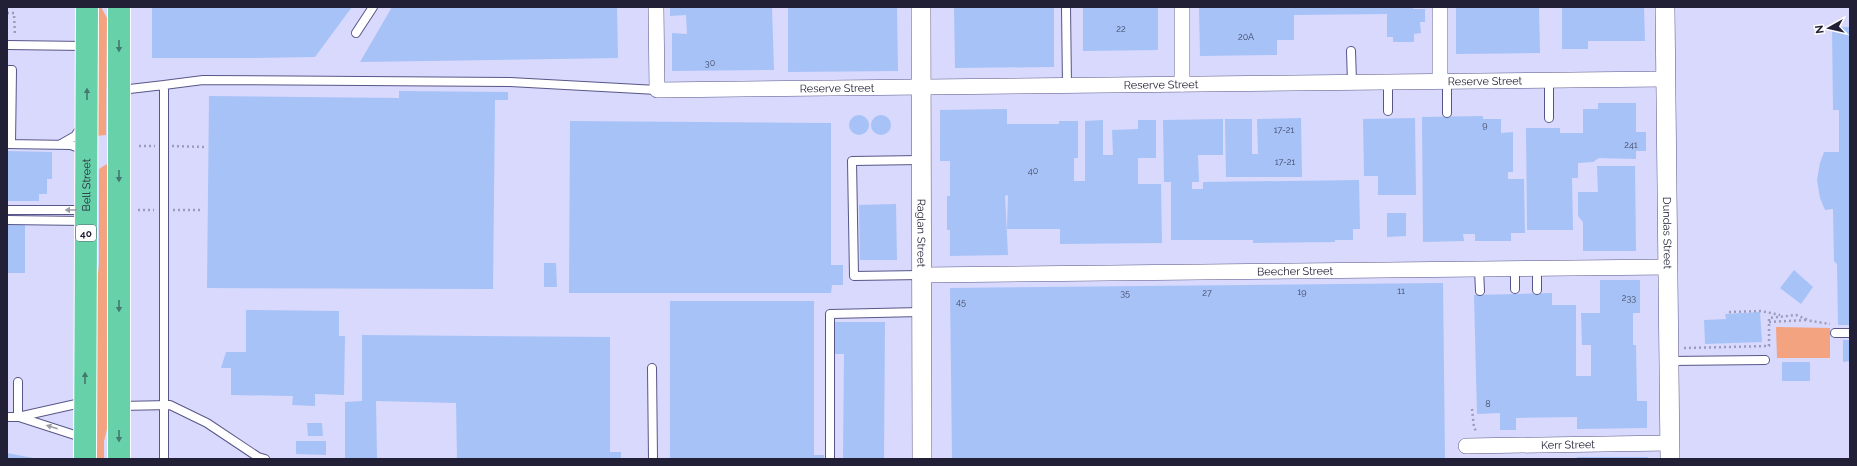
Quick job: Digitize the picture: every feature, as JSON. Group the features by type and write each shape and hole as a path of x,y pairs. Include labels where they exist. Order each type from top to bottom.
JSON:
{"highway":[{"name":"Bell Street","path":"85,449 87,7"},
{"path":"119,7 119,459"},
{"path":"86,152 119,152"}],"street":[{"path":"656,7 656,90"},
{"name":"Raglan Street","path":"921,7 922,459"},
{"path":"1182,7 1182,84"},
{"path":"1440,7 1444,80"},
{"name":"Dundas Street","path":"1665,7 1670,451"},
{"name":"Reserve Street","path":"656,90 1444,80 1665,79"},
{"name":"Beecher Street","path":"921,275 1669,267"},
{"name":"Kerr Street","path":"1466,446 1670,451"}],"lane":[{"path":"356,33 373,7"},
{"path":"1066,7 1067,85"},
{"path":"7,45 87,46"},
{"path":"1351,51 1352,82"},
{"path":"7,70 12,70 9,144 71,145 86,152"},
{"path":"1549,79 1549,118"},
{"path":"119,90 164,86 203,80 510,82 656,90"},
{"path":"1444,80 1447,113"},
{"path":"1388,81 1388,111"},
{"path":"164,86 164,459"},
{"path":"60,145 75,136 87,120"},
{"path":"921,160 852,161 854,276 921,275"},
{"path":"7,210 56,210 86,215"},
{"path":"7,220 86,215"},
{"path":"1479,269 1480,291"},
{"path":"1515,269 1515,289"},
{"path":"1536,269 1537,290"},
{"path":"830,459 830,314 921,312"},
{"path":"1835,333 1850,333"},
{"path":"1670,354 1765,360"},
{"path":"652,368 653,459"},
{"path":"18,382 18,417"},
{"path":"7,417 18,417 85,402"},
{"path":"119,406 170,405 207,423 258,457 265,459"},
{"path":"18,417 85,449"}],"path":[{"path":"7,14 14,14 14,36 21,36"},
{"path":"1729,312 1761,311 1782,316"},
{"path":"1670,354 1769,346 1769,318 1782,316 1796,315 1807,320 1833,325 1835,333"},
{"path":"1769,322 1807,320"}],"shaded area":[{"path":"97,7 101,7 107,18 106,135 96,136"},
{"path":"110,162 110,417 104,441 104,459 92,459 94,309 99,265 99,169"},
{"path":"1776,327 1830,328 1830,358 1777,358"}],"building":[{"path":"152,7 352,7 315,57 152,58"},
{"path":"392,7 617,7 618,58 360,62"},
{"path":"670,7 772,7 774,70 672,71 672,33 687,34 686,15 670,16"},
{"path":"788,7 897,7 898,71 788,72"},
{"path":"954,7 1054,7 1054,67 955,68"},
{"path":"1083,7 1158,7 1158,50 1083,51"},
{"path":"1199,7 1413,7 1413,9 1425,9 1425,22 1420,22 1421,33 1414,34 1414,42 1393,42 1393,37 1387,37 1387,14 1294,15 1294,40 1277,40 1277,55 1200,56"},
{"path":"1456,7 1539,7 1540,53 1456,54"},
{"path":"1562,7 1644,7 1645,41 1588,41 1588,49 1562,49"},
{"path":"1832,27 1850,27 1850,325 1838,325 1837,264 1834,261 1833,209 1825,210 1820,198 1817,180 1820,163 1824,152 1839,152 1839,110 1833,110"},
{"path":"399,91 508,92 508,100 495,100 493,289 207,288 209,96 399,98"},
{"path":"1598,103 1636,103 1636,132 1646,132 1646,151 1636,151 1636,159 1599,158 1593,162 1578,163 1578,178 1572,178 1573,230 1527,230 1526,128 1560,128 1560,133 1583,133 1583,109 1598,109"},
{"path":"1007,109 1007,124 1059,124 1059,121 1078,121 1078,158 1074,158 1074,181 1085,181 1085,121 1103,120 1103,155 1113,155 1112,130 1138,129 1138,120 1156,120 1156,158 1138,158 1138,184 1161,184 1162,243 1060,244 1060,229 1007,229 1008,195 1005,196 1008,255 950,256 950,230 947,230 947,196 950,196 950,161 940,161 940,110"},
{"path":"859,115 866,118 869,125 866,132 859,135 852,132 849,125 852,118"},
{"path":"881,115 888,118 891,125 888,132 881,135 874,132 871,125 874,118"},
{"path":"1483,116 1483,119 1501,119 1501,133 1513,132 1513,172 1508,172 1508,179 1524,179 1525,233 1511,233 1511,241 1475,241 1475,234 1463,234 1464,241 1423,242 1422,117"},
{"path":"1301,118 1302,177 1226,177 1225,119 1252,119 1252,154 1258,154 1257,119"},
{"path":"1415,118 1416,195 1378,195 1378,176 1364,176 1363,119"},
{"path":"1223,119 1223,155 1198,155 1199,182 1192,182 1192,189 1203,189 1203,182 1359,180 1360,229 1353,229 1353,240 1335,240 1335,242 1253,243 1253,240 1171,240 1171,182 1164,182 1163,120"},
{"path":"570,121 831,123 831,265 843,265 843,285 832,285 831,293 569,293"},
{"path":"7,151 52,152 52,179 47,179 47,194 39,194 39,201 7,201"},
{"path":"1597,166 1635,166 1636,251 1583,251 1583,222 1578,216 1578,192 1598,192"},
{"path":"896,204 897,260 860,260 859,205"},
{"path":"1387,213 1406,213 1406,236 1387,237"},
{"path":"7,225 25,225 25,273 7,273"},
{"path":"544,263 556,263 557,287 544,287"},
{"path":"1794,270 1813,287 1801,304 1780,288"},
{"path":"1600,280 1640,280 1640,313 1633,313 1633,345 1636,345 1637,401 1647,401 1647,428 1577,429 1577,417 1516,418 1516,430 1500,430 1500,413 1477,414 1474,295 1552,293 1552,305 1576,305 1576,376 1591,376 1591,345 1582,345 1581,313 1600,313"},
{"path":"1443,283 1445,459 952,459 950,288"},
{"path":"670,301 814,301 814,455 824,455 824,459 670,459"},
{"path":"246,310 339,311 339,336 345,336 344,395 315,394 315,406 292,405 293,396 231,395 231,368 221,368 226,352 246,352"},
{"path":"1760,312 1762,342 1705,344 1704,320 1726,319 1725,314"},
{"path":"833,322 885,322 884,459 843,459 844,354 833,354"},
{"path":"362,335 610,337 610,452 621,452 621,459 457,459 456,403 376,401 377,458 345,458 345,402 362,401"},
{"path":"1843,340 1850,340 1850,361 1843,362"},
{"path":"1782,362 1810,362 1810,381 1782,381"},
{"path":"307,423 322,423 323,436 308,436"},
{"path":"296,441 326,441 326,455 296,454"},
{"path":"7,453 33,458 33,459 7,459"},
{"path":"1577,457 1648,457 1648,459 1577,459"}]}
